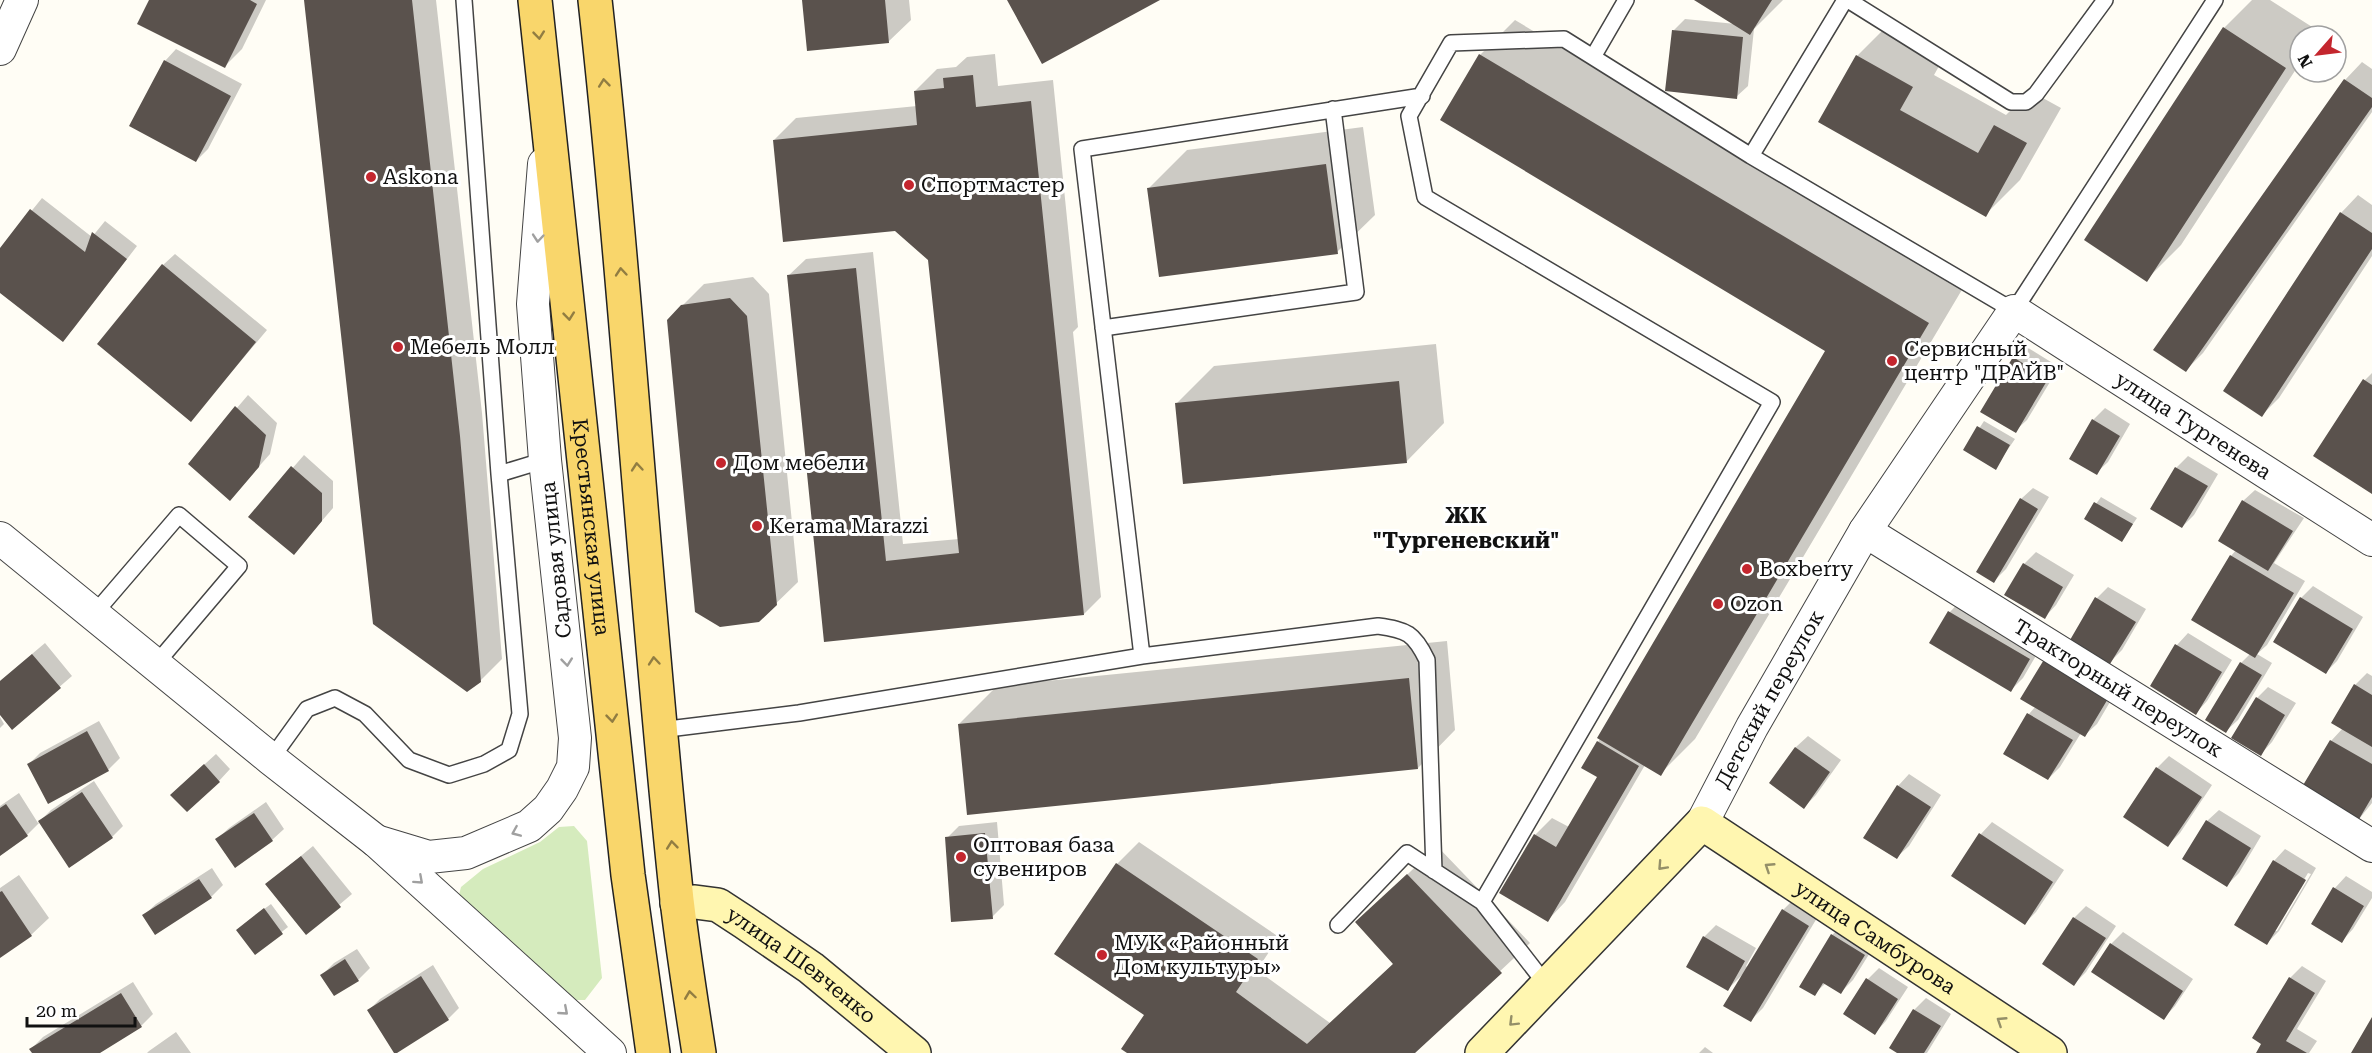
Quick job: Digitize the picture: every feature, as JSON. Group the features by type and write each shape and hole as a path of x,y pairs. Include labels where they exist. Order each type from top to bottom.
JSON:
{"main road":[{"name":"Крестьянская улица","path":"535,0 633,908 653,1053"},
{"path":"595,0 611,141 660,730 677,903 699,1053"},
{"path":"633,908 677,903"}],"street":[{"path":"0,49 22,0"},
{"name":"Садовая улица","path":"376,841 429,857 466,853 529,826 555,799 573,767 576,738 545,460 532,304 548,117"},
{"name":"Детский переулок","path":"1482,1053 1548,987 1702,824 1752,727 1865,531 2014,311"},
{"name":"улица Тургенева","path":"2014,311 2372,540"},
{"name":"Тракторный переулок","path":"1865,531 2372,846"},
{"name":"Садовая улица","path":"0,538 271,759 376,841 610,1053"},
{"name":"улица Самбурова","path":"1702,824 2050,1053"},
{"name":"улица Шевченко","path":"677,903 695,902 718,906 744,922 811,968 914,1053"}],"lane":[{"path":"271,759 308,709 335,698 365,714 409,760 449,775 484,764 509,750 520,714 499,474 464,0"},
{"path":"1593,57 1626,0"},
{"path":"1751,156 1847,0 2012,102 2026,102 2036,94 2105,0"},
{"path":"1482,902 1772,402 1425,196 1409,116 1451,44 1564,39 1751,156 2014,311 2215,0"},
{"path":"1142,656 1082,148 1422,96"},
{"path":"1103,328 1356,292 1333,109"},
{"path":"499,474 545,460"},
{"path":"94,614 179,515 239,566 155,665"},
{"path":"660,730 799,713 1142,656 1378,626 1400,629 1418,642 1427,660 1434,871"},
{"path":"1338,925 1407,853 1482,902 1548,987"}],"green space":[{"path":"574,826 587,841 602,978 585,1000 572,1000 458,899 461,887 483,869 540,842 559,827"}],"building":[{"path":"149,0 250,0 257,4 225,68 137,24"},
{"path":"304,0 412,0 460,436 481,682 467,692 373,624"},
{"path":"802,0 885,0 889,43 807,51"},
{"path":"1007,0 1160,0 1042,64"},
{"path":"1694,0 1772,0 1750,35"},
{"path":"2223,27 2286,68 2147,282 2084,240"},
{"path":"1672,30 1743,37 1737,99 1665,91"},
{"path":"1479,54 1929,323 1661,776 1597,738 1825,351 1440,120"},
{"path":"1856,55 1913,87 1900,110 1978,153 1994,125 2027,143 1986,217 1818,122"},
{"path":"164,60 231,96 196,162 129,126"},
{"path":"973,75 976,107 1031,101 1084,615 824,642 787,275 856,268 886,561 959,553 928,260 895,231 783,242 773,140 917,125 914,91 944,88 943,78"},
{"path":"2348,82 2372,98 2372,107 2186,372 2153,350 2340,84 2348,84"},
{"path":"1326,164 1338,254 1159,277 1147,188"},
{"path":"30,209 85,252 92,232 127,259 63,342 0,293 0,248"},
{"path":"2340,212 2372,233 2372,249 2262,417 2223,391"},
{"path":"162,264 256,342 191,422 97,344"},
{"name":"Дом мебели","path":"730,298 747,316 777,605 759,622 720,627 695,612 667,320 681,305"},
{"path":"2013,357 2048,379 2016,433 1980,412"},
{"path":"2363,379 2372,385 2372,494 2313,456"},
{"path":"1399,381 1407,463 1183,484 1175,403"},
{"path":"235,406 266,435 259,467 230,501 188,464"},
{"path":"2092,419 2120,436 2097,475 2069,459"},
{"path":"1977,426 2010,445 1996,470 1963,450"},
{"path":"291,466 322,493 322,521 294,555 248,517"},
{"path":"2175,467 2208,486 2182,528 2150,509"},
{"path":"2020,498 2038,509 1994,583 1976,572"},
{"path":"2242,500 2293,531 2268,571 2218,541"},
{"path":"2094,502 2133,524 2122,542 2084,519"},
{"path":"2230,555 2294,593 2255,658 2191,620"},
{"path":"2023,563 2063,587 2045,619 2004,595"},
{"path":"2095,597 2136,622 2110,664 2070,640"},
{"path":"2300,597 2353,629 2326,674 2273,642"},
{"path":"1948,611 2030,659 2011,692 1929,643"},
{"path":"2175,644 2222,672 2196,715 2150,686"},
{"path":"32,654 61,688 12,730 0,715 0,681"},
{"path":"2045,658 2109,697 2085,737 2020,699"},
{"path":"2240,662 2262,675 2226,733 2205,720"},
{"path":"1409,678 1418,769 967,815 958,724"},
{"path":"2354,684 2372,695 2372,747 2331,723"},
{"path":"2256,697 2285,715 2261,756 2231,738"},
{"path":"2027,713 2073,740 2048,780 2003,754"},
{"path":"87,731 109,771 48,804 27,764"},
{"path":"2330,740 2372,764 2372,797 2355,826 2299,792"},
{"path":"1597,741 1639,766 1548,922 1499,893 1534,834 1556,847 1597,777 1581,768"},
{"path":"1795,747 1830,772 1804,809 1769,783"},
{"path":"204,764 220,782 187,812 170,795"},
{"path":"2156,767 2202,797 2168,847 2123,817"},
{"path":"1897,785 1931,807 1897,859 1863,838"},
{"path":"82,792 113,838 69,868 38,821"},
{"path":"6,804 28,836 0,856 0,808"},
{"path":"254,813 273,841 235,868 215,839"},
{"path":"2206,820 2251,848 2227,887 2182,859"},
{"path":"985,833 993,919 951,922 945,837"},
{"path":"1979,833 2053,882 2025,925 1951,876"},
{"path":"301,856 341,907 306,935 265,884"},
{"path":"2273,860 2306,880 2267,945 2234,925"},
{"path":"1116,863 1258,959 1236,992 1307,1044 1393,964 1355,922 1407,874 1502,973 1415,1053 1127,1053 1121,1049 1144,1015 1054,954"},
{"path":"199,879 212,898 155,935 142,915"},
{"path":"2333,887 2364,906 2342,943 2311,924"},
{"path":"2,891 32,936 0,958 0,892"},
{"path":"264,908 283,934 255,955 236,930"},
{"path":"1782,909 1809,926 1751,1022 1723,1006"},
{"path":"2073,917 2106,938 2074,986 2042,964"},
{"path":"1831,934 1865,955 1841,994 1823,983 1815,996 1799,987"},
{"path":"1703,936 1745,961 1728,991 1686,967"},
{"path":"2110,943 2183,991 2164,1020 2091,972"},
{"path":"345,959 359,981 334,996 320,975"},
{"path":"421,976 449,1020 394,1053 367,1010"},
{"path":"2289,977 2315,993 2286,1041 2307,1053 2256,1053 2261,1044 2252,1038"},
{"path":"1866,978 1898,999 1875,1035 1843,1014"},
{"path":"121,993 142,1027 100,1053 32,1053 29,1049"},
{"path":"1913,1009 1941,1026 1924,1053 1897,1053 1889,1048"},
{"path":"2372,1017 2372,1053 2351,1053"}],"place":[{"name":"Askona","path":"371,177"},
{"name":"Спортмастер","path":"909,185"},
{"name":"Мебель Молл","path":"398,347"},
{"name":"Сервисный центр \"ДРАЙВ\"","path":"1892,361"},
{"name":"Дом мебели","path":"721,463"},
{"name":"Kerama Marazzi","path":"757,526"},
{"name":"Boxberry","path":"1747,569"},
{"name":"Ozon","path":"1718,604"},
{"name":"Оптовая база сувениров","path":"961,857"},
{"name":"МУК «Районный Дом культуры»","path":"1102,955"}],"district":[{"name":"ЖК \"Тургеневский\"","path":"1466,528"}]}
